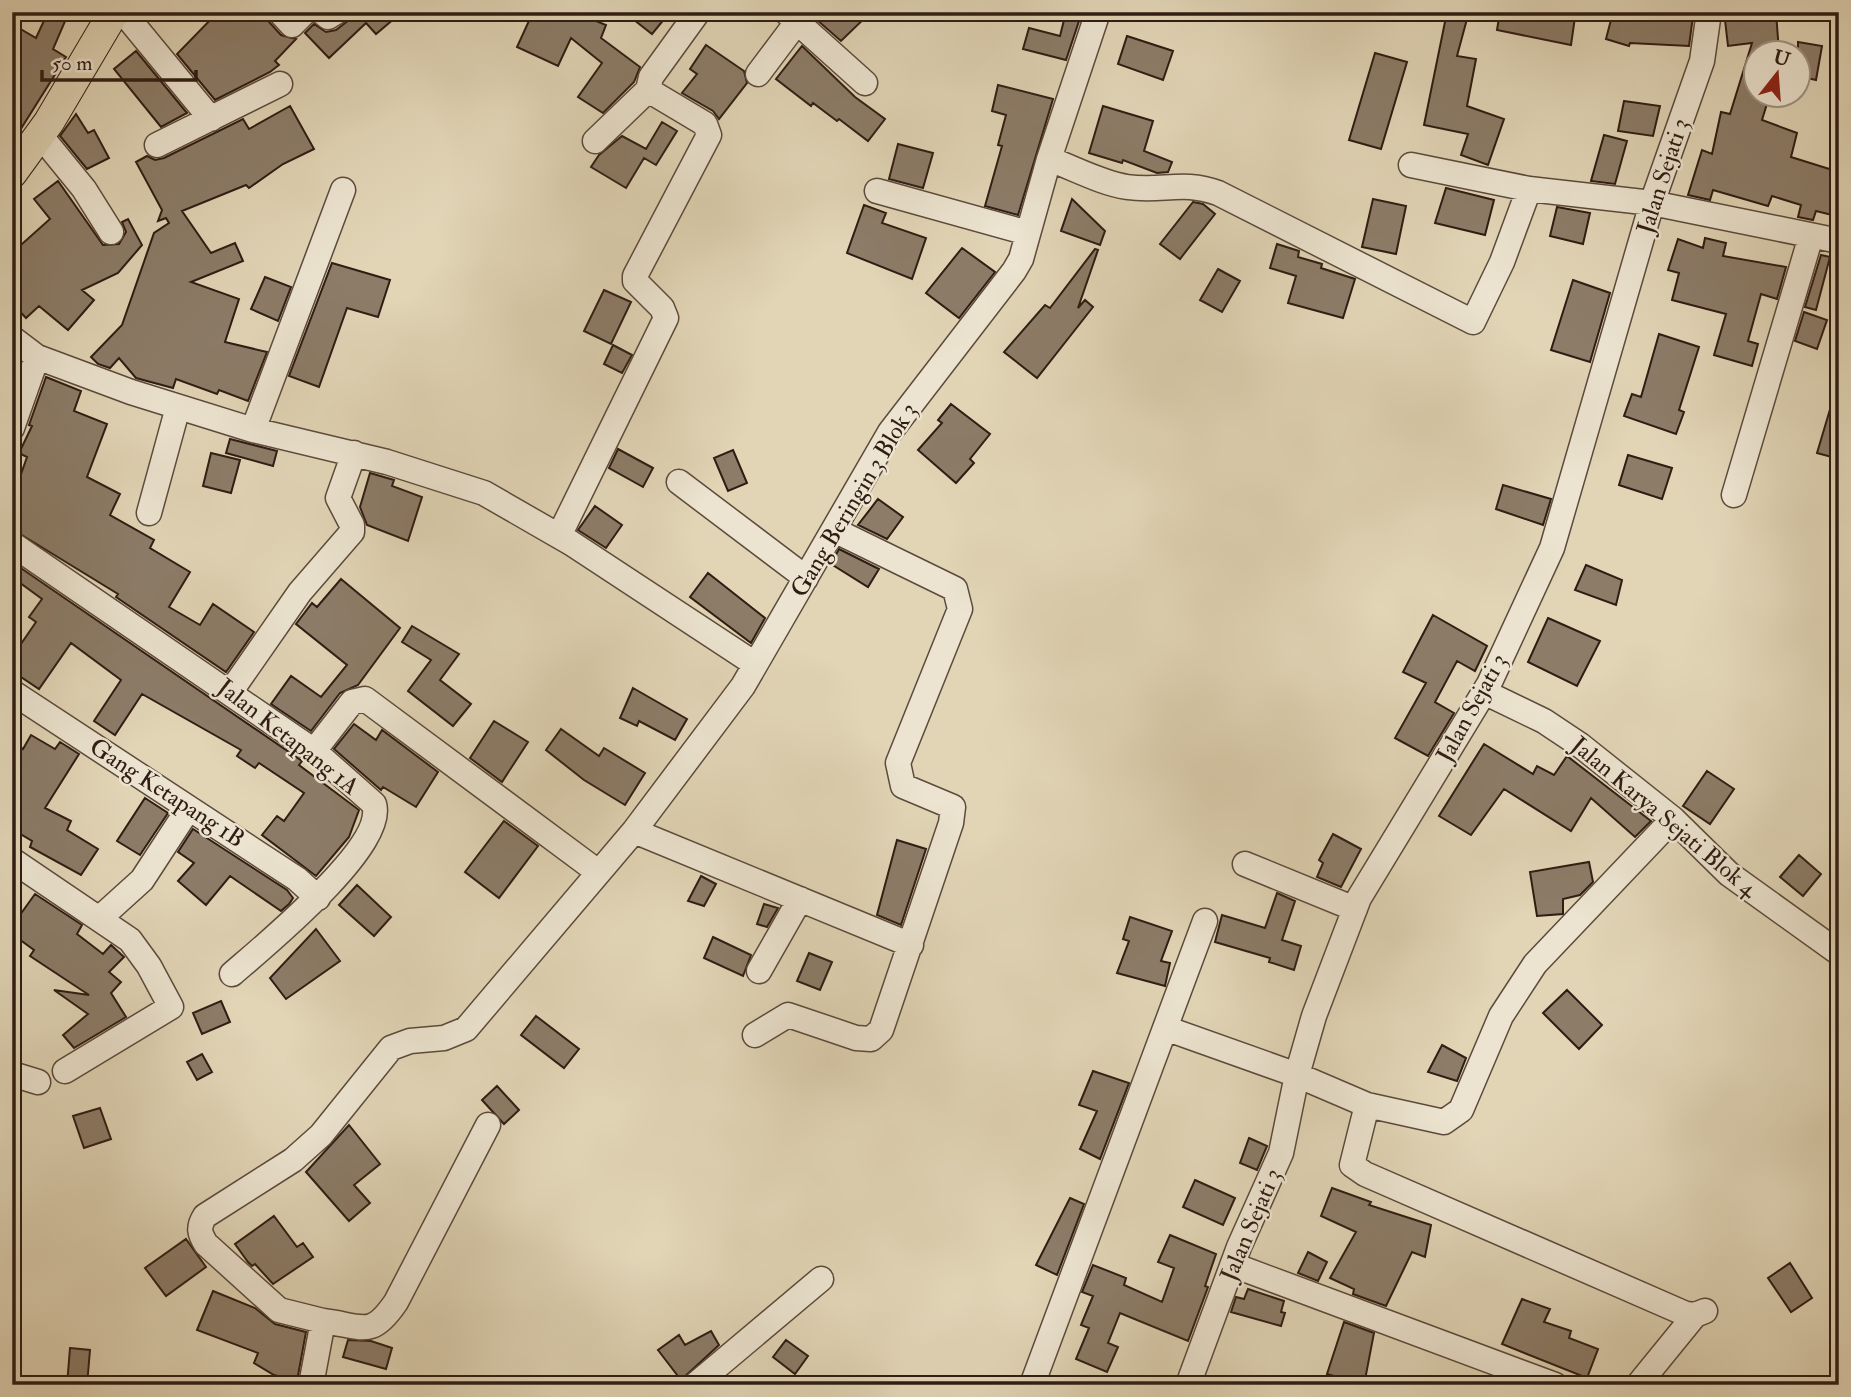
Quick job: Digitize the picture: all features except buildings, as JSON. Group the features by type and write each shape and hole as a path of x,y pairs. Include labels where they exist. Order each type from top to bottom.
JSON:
{"main road":[{"path":"12,173 40,135 114,12"}],"street":[{"path":"123,12 212,119"},
{"path":"280,12 292,24 296,24 304,12"},
{"path":"321,12 328,17 336,12"},
{"path":"595,141 648,90 651,77 698,12"},
{"name":"Gang Beringin 3 Blok 3","path":"323,1321 279,1310 206,1244 200,1235 200,1224 205,1216 292,1160 321,1135 391,1048 410,1041 444,1038 466,1029 634,831 743,686 890,432 1014,271 1098,12"},
{"name":"Jalan Sejati 3","path":"1188,1385 1233,1265 1281,1153 1297,1075 1314,1016 1355,909 1484,692 1552,548 1652,203 1702,61 1709,12"},
{"path":"758,74 791,17 865,83"},
{"path":"157,145 279,84"},
{"path":"559,536 666,318 662,308 635,281 635,276 709,135 705,124 648,90"},
{"path":"40,135 84,189 111,232"},
{"path":"1049,159 1124,186 1157,190 1196,185 1219,193 1472,322 1502,262 1529,189"},
{"path":"1411,165 1529,189 1652,203 1839,241"},
{"path":"253,430 343,190"},
{"path":"877,191 1028,233"},
{"path":"1734,495 1811,236"},
{"path":"12,338 37,357 178,407 253,430 354,453 484,493 559,536 755,664"},
{"path":"12,428 37,357"},
{"path":"149,513 178,407"},
{"path":"231,691 300,592 352,532 338,498 354,453"},
{"path":"679,482 806,578"},
{"path":"755,1035 788,1015 856,1038 871,1039 881,1030 951,823 953,807 903,786 898,763 960,609 955,589 834,530"},
{"name":"Jalan Ketapang 1A","path":"12,544 231,691 314,751 374,804 376,811 361,844 318,898 232,974"},
{"name":"Gang Ketapang 1B","path":"12,692 296,879 318,898"},
{"name":"Jalan Karya Sejati Blok 4","path":"1484,692 1544,720 1673,819 1729,874 1839,953"},
{"path":"314,751 352,702 365,699 597,872"},
{"path":"100,918 142,880 189,808"},
{"path":"1165,1028 1297,1075 1367,1105 1444,1122 1461,1110 1501,1016 1535,964 1673,819"},
{"path":"634,831 911,945"},
{"path":"12,860 130,940 149,966 171,1007 65,1071"},
{"path":"1245,864 1355,909"},
{"path":"759,971 800,899"},
{"path":"1032,1385 1205,921"},
{"path":"12,1074 37,1082"},
{"path":"1367,1105 1352,1165 1365,1174 1700,1313 1638,1385"},
{"path":"311,1385 323,1321 369,1327 382,1322 396,1302 488,1125"},
{"path":"1233,1265 1555,1385"},
{"path":"695,1385 821,1279"}]}
